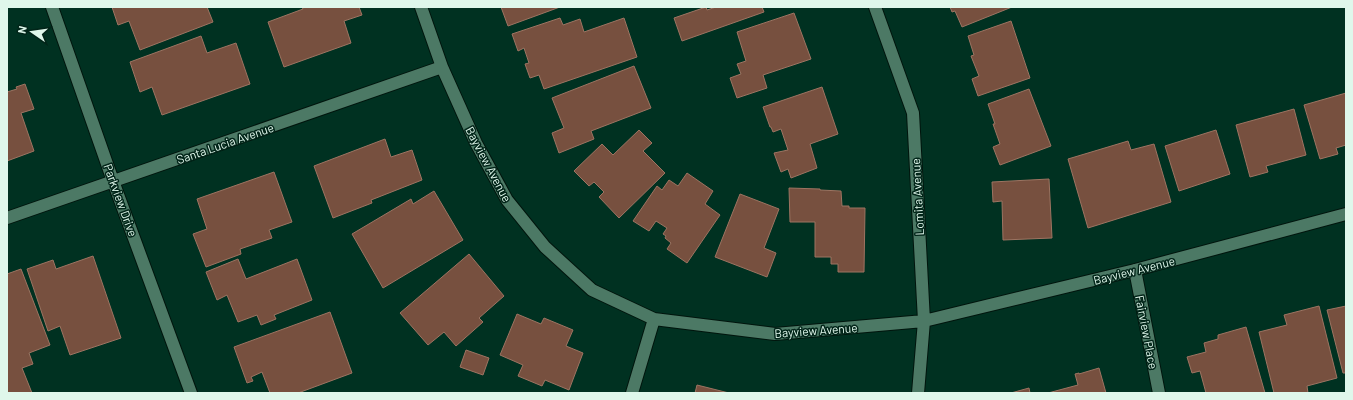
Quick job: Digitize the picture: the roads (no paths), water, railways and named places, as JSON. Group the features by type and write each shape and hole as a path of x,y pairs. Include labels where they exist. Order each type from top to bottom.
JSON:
{"street":[{"name":"Parkview Drive","path":"52,7 191,393"},
{"name":"Bayview Avenue","path":"421,7 442,67 476,143 507,200 545,247 592,290 654,319 775,334 924,321 1135,270 1346,214"},
{"name":"Lomita Avenue","path":"875,7 913,113 924,321 918,393"},
{"name":"Santa Lucia Avenue","path":"7,218 442,67"},
{"name":"Fairview Place","path":"1135,270 1159,393"},
{"path":"632,393 654,319"}]}
